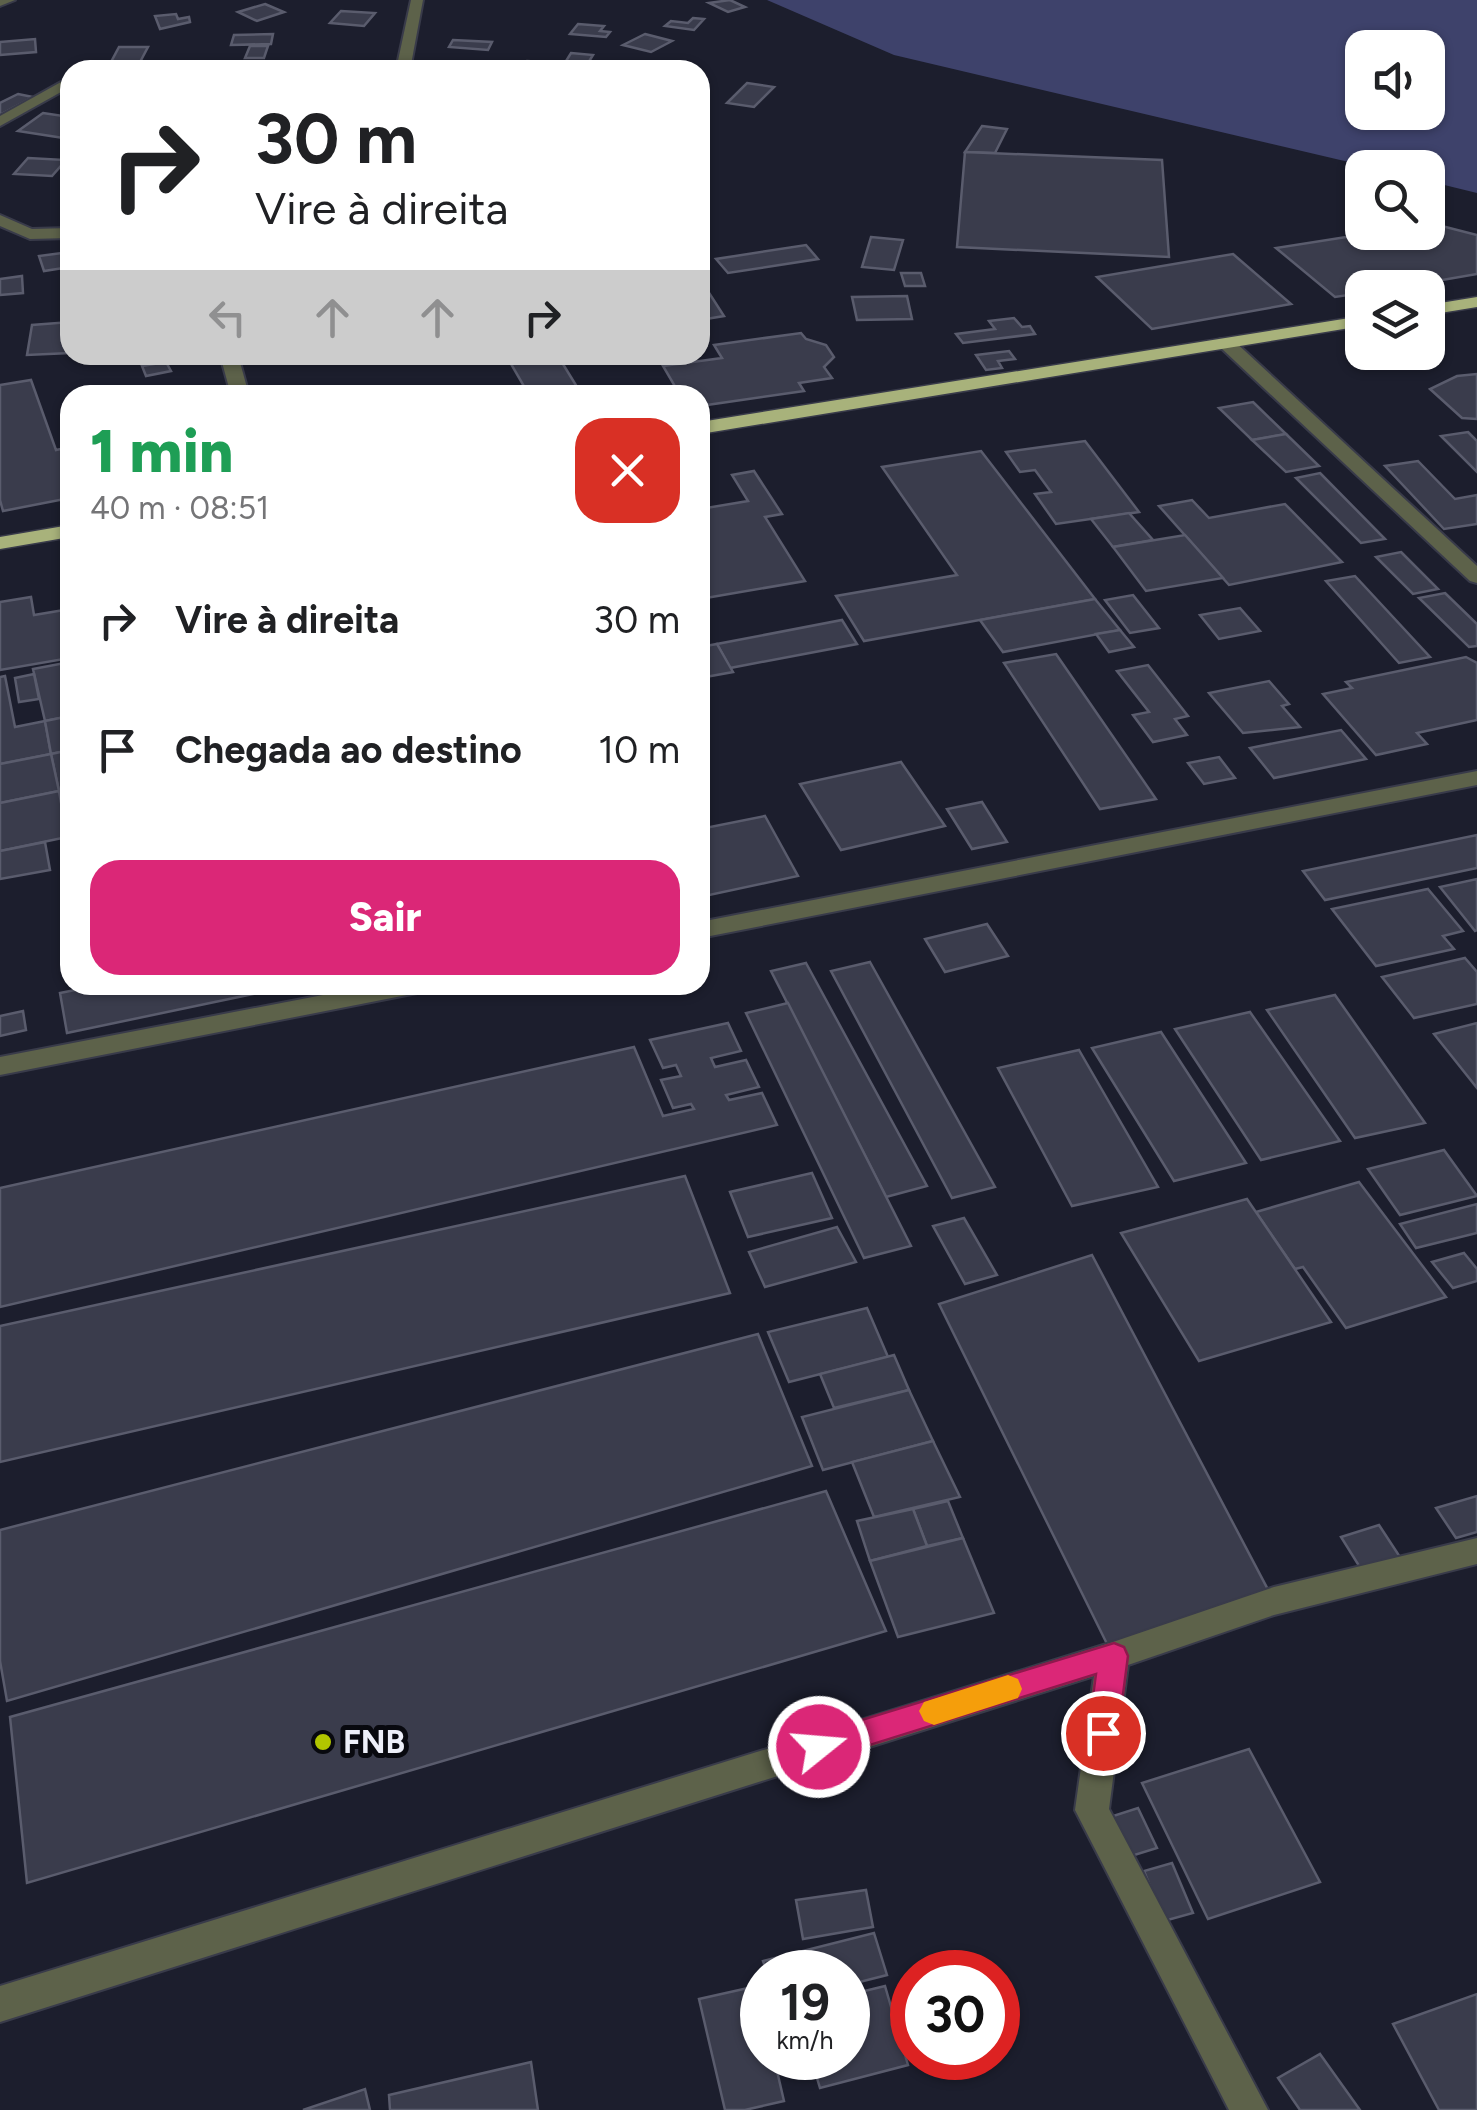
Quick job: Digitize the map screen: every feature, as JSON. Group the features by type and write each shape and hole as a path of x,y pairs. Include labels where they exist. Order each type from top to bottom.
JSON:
{"highway":[{"path":"1445,307 1477,302"},
{"path":"710,426 1345,324"},
{"path":"0,543 60,533"}],"street":[{"path":"0,2 9,0"},
{"path":"405,60 417,0"},
{"path":"0,122 60,87"},
{"path":"0,220 30,234 60,232"},
{"path":"1226,343 1477,577"},
{"path":"710,928 1477,778"},
{"path":"0,1066 365,995"},
{"path":"0,2004 1114,1656 1274,1601 1477,1550"},
{"path":"1114,1656 1092,1810 1250,2110"}],"shaded area":[{"path":"767,0 1477,0 1477,193 1445,185 1445,150 1345,150 1345,161 894,55"}],"building":[{"path":"730,0 745,7 728,12 709,3"},
{"path":"265,4 284,12 257,21 238,12"},
{"path":"341,11 375,13 364,26 330,23"},
{"path":"176,14 178,19 189,17 190,22 160,29 155,16"},
{"path":"693,18 704,19 694,30 665,26 671,21 688,23"},
{"path":"578,24 604,26 600,31 610,32 606,37 570,34"},
{"path":"273,34 271,44 231,45 234,35"},
{"path":"645,34 672,41 651,52 623,45"},
{"path":"35,39 36,52 0,55 0,42"},
{"path":"453,40 492,42 488,50 449,47"},
{"path":"250,46 268,46 264,58 245,58"},
{"path":"119,47 148,47 141,60 112,60"},
{"path":"571,53 593,55 590,60 567,60"},
{"path":"747,83 774,87 754,107 727,103"},
{"path":"18,94 33,97 0,115 0,103"},
{"path":"43,113 60,116 60,137 18,131"},
{"path":"982,126 1007,129 995,153 965,152"},
{"path":"965,152 1162,160 1169,257 957,247"},
{"path":"28,158 60,160 60,167 52,176 14,174"},
{"path":"1445,227 1477,235 1477,274 1445,280 1445,270 1345,270 1345,296 1335,297 1276,248 1345,237 1345,250 1445,250"},
{"path":"871,237 903,240 894,270 862,267"},
{"path":"806,245 818,259 728,273 716,259"},
{"path":"60,253 60,269 44,271 39,256"},
{"path":"1233,254 1291,304 1152,329 1097,277"},
{"path":"901,273 921,273 925,286 905,286"},
{"path":"22,276 23,293 0,295 0,279"},
{"path":"710,294 724,316 710,318"},
{"path":"907,296 912,319 857,320 852,297"},
{"path":"1014,318 1022,327 1030,326 1035,334 963,343 956,334 995,329 989,321"},
{"path":"60,323 60,353 27,355 32,325"},
{"path":"801,333 806,339 826,345 834,357 824,367 832,378 799,383 804,391 710,405 710,385 674,385 663,366 710,365 710,360 722,358 714,345"},
{"path":"1009,351 1015,359 998,361 1002,368 986,370 976,355"},
{"path":"168,365 171,371 146,376 142,366"},
{"path":"512,365 564,365 576,385 523,385"},
{"path":"1477,374 1477,419 1462,418 1430,389 1457,376"},
{"path":"31,380 56,450 60,449 60,500 3,511 0,385"},
{"path":"1253,402 1286,434 1252,440 1219,408"},
{"path":"1468,432 1477,441 1477,472 1441,436"},
{"path":"1286,434 1319,466 1286,472 1252,440"},
{"path":"1085,441 1139,512 1056,524 1035,494 1051,492 1035,470 1020,472 1006,452"},
{"path":"981,451 1095,599 864,641 836,596 957,575 882,467"},
{"path":"1418,461 1455,499 1477,495 1477,524 1444,529 1385,466"},
{"path":"754,471 782,514 765,517 805,581 710,597 710,507 748,501 732,475"},
{"path":"1320,473 1385,539 1361,543 1296,478"},
{"path":"1192,500 1209,518 1285,504 1342,562 1229,585 1159,506"},
{"path":"1129,513 1153,540 1113,547 1091,519"},
{"path":"1185,535 1223,578 1146,591 1113,547"},
{"path":"1401,552 1438,589 1413,594 1376,557"},
{"path":"1355,576 1430,657 1399,663 1326,581"},
{"path":"1445,593 1477,624 1477,646 1469,647 1419,598"},
{"path":"1133,595 1159,628 1130,633 1105,600"},
{"path":"31,597 34,615 60,611 60,660 0,670 0,602"},
{"path":"1095,599 1120,630 1003,652 980,620"},
{"path":"1240,608 1260,631 1219,639 1200,615"},
{"path":"842,620 857,644 730,668 717,644"},
{"path":"1120,630 1134,647 1109,652 1096,634"},
{"path":"717,644 733,672 710,676 710,645"},
{"path":"1056,654 1156,799 1100,809 1004,663"},
{"path":"1466,657 1477,663 1477,720 1417,733 1427,744 1376,755 1323,694 1352,688 1346,682"},
{"path":"60,664 60,718 45,721 33,669"},
{"path":"1148,665 1188,716 1175,719 1187,735 1153,742 1133,715 1149,712 1117,671"},
{"path":"34,674 39,699 19,702 15,678"},
{"path":"5,676 15,727 45,721 51,754 0,764 0,677"},
{"path":"1269,681 1289,704 1282,706 1300,727 1243,733 1209,693"},
{"path":"60,718 60,752 51,754 45,721"},
{"path":"1341,730 1366,759 1274,778 1250,748"},
{"path":"60,752 60,791 59,791 51,754"},
{"path":"51,754 59,791 0,803 0,764"},
{"path":"1219,757 1235,778 1204,784 1188,763"},
{"path":"901,762 945,826 841,850 800,784"},
{"path":"59,791 60,838 0,851 0,803"},
{"path":"982,802 1007,842 972,849 947,809"},
{"path":"765,816 798,876 710,895 710,827"},
{"path":"1477,835 1477,868 1325,900 1303,871"},
{"path":"45,842 50,870 0,879 0,851"},
{"path":"1477,879 1477,930 1475,931 1440,887"},
{"path":"1428,889 1463,931 1443,936 1454,949 1376,966 1332,909"},
{"path":"987,924 1008,956 945,972 925,939"},
{"path":"1465,958 1477,972 1477,1004 1414,1018 1382,977"},
{"path":"870,962 995,1187 952,1198 831,971"},
{"path":"806,963 927,1186 886,1197 771,971"},
{"path":"60,995 248,995 67,1033"},
{"path":"1335,995 1425,1123 1355,1138 1267,1010"},
{"path":"788,1003 911,1246 864,1258 746,1013"},
{"path":"23,1011 26,1030 0,1036 0,1016"},
{"path":"1250,1012 1340,1141 1261,1160 1175,1029"},
{"path":"728,1023 741,1051 711,1058 715,1067 746,1060 759,1087 726,1095 729,1100 762,1093 777,1125 0,1307 0,1188 634,1047 663,1116 694,1109 691,1104 673,1108 661,1080 681,1076 676,1065 663,1068 650,1040"},
{"path":"1477,1023 1477,1088 1434,1034"},
{"path":"1161,1032 1246,1163 1174,1181 1092,1048"},
{"path":"1079,1050 1158,1187 1072,1206 998,1068"},
{"path":"1444,1150 1477,1196 1400,1215 1368,1169"},
{"path":"812,1173 832,1218 748,1237 730,1192"},
{"path":"685,1176 730,1293 0,1462 0,1326"},
{"path":"1359,1182 1446,1297 1346,1328 1303,1267 1295,1269 1256,1212"},
{"path":"1247,1199 1331,1322 1199,1361 1121,1233"},
{"path":"1477,1204 1477,1233 1416,1248 1400,1224"},
{"path":"964,1218 997,1275 965,1284 933,1226"},
{"path":"837,1227 856,1262 765,1287 749,1252"},
{"path":"1464,1253 1477,1269 1477,1281 1453,1288 1432,1262"},
{"path":"1092,1255 1274,1601 1113,1656 939,1304"},
{"path":"867,1308 888,1357 789,1382 768,1332"},
{"path":"758,1334 812,1466 7,1701 0,1661 0,1530"},
{"path":"894,1355 909,1390 834,1408 820,1374"},
{"path":"909,1390 933,1441 823,1470 802,1417"},
{"path":"933,1441 960,1497 874,1517 852,1462"},
{"path":"826,1491 886,1631 27,1883 10,1717"},
{"path":"1477,1496 1477,1532 1456,1538 1436,1508"},
{"path":"948,1501 963,1538 927,1546 913,1509"},
{"path":"913,1509 927,1546 870,1561 857,1521"},
{"path":"1379,1525 1400,1557 1361,1569 1341,1537"},
{"path":"963,1538 994,1613 898,1637 870,1561"},
{"path":"1249,1749 1320,1882 1208,1919 1142,1783"},
{"path":"1138,1808 1157,1848 1128,1857 1110,1817"},
{"path":"1172,1863 1193,1913 1164,1921 1144,1871"},
{"path":"866,1890 873,1927 803,1939 796,1900"},
{"path":"874,1933 887,1975 870,1979 870,1950 807,1950"},
{"path":"885,1986 890,2003 890,2070 870,2075 870,1990"},
{"path":"740,1990 740,2080 779,2080 784,2101 745,2110 725,2110 699,1999"},
{"path":"1477,1994 1477,2110 1439,2110 1393,2024"},
{"path":"1320,2054 1360,2110 1300,2110 1278,2078"},
{"path":"531,2062 538,2110 390,2110 389,2095"},
{"path":"818,2080 851,2080 820,2088"},
{"path":"365,2089 370,2110 303,2110"}],"slow traffic":[{"path":"934,1711 1008,1689"}],"place":[{"name":"FNB","path":"323,1742"}],"route":[{"path":"819,1747 1114,1656 1103,1733"}]}
